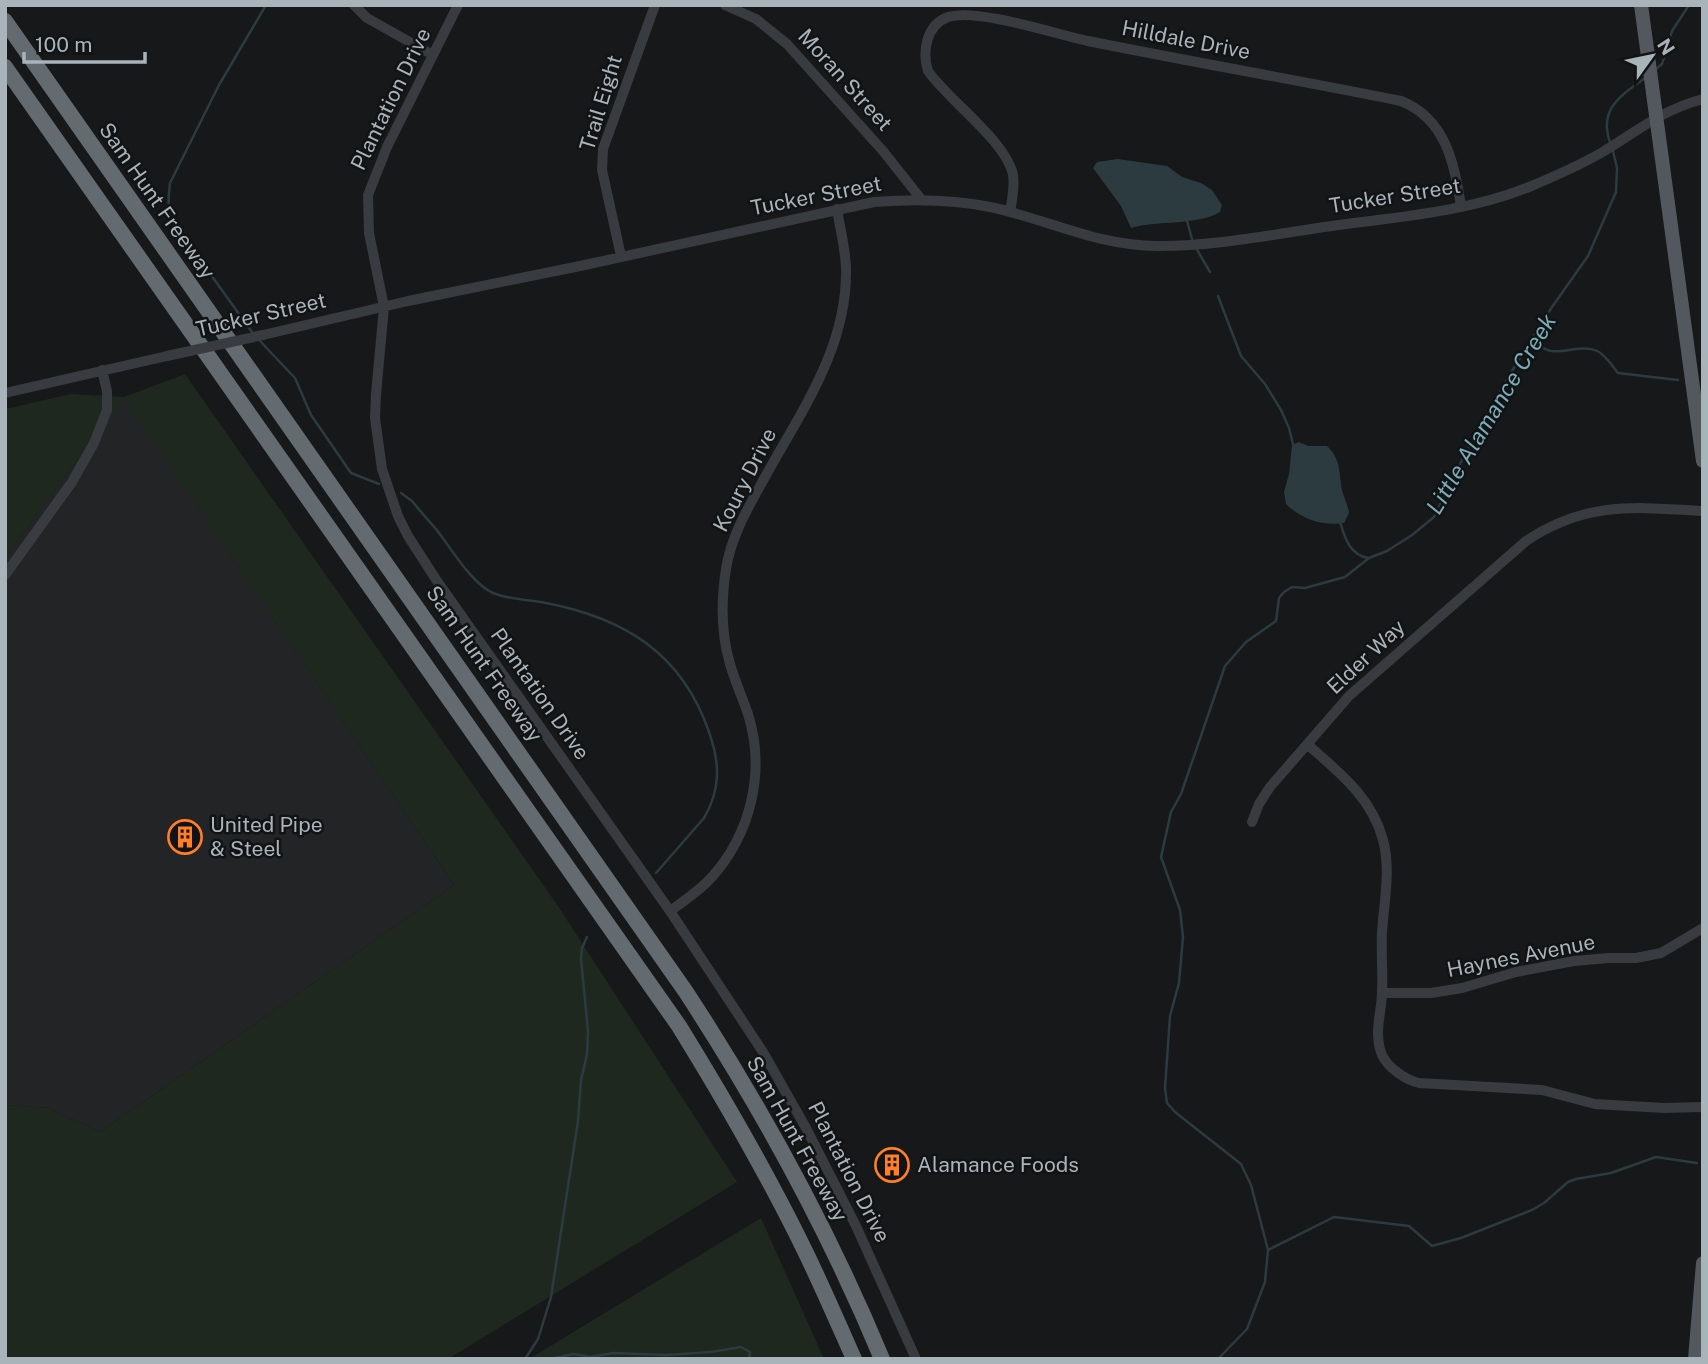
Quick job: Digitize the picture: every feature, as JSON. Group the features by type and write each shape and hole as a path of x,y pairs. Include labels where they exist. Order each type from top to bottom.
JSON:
{"highway":[{"name":"Sam Hunt Freeway","path":"5,21 554,800 698,1010 793,1168 843,1269 882,1359"},
{"path":"5,66 672,1016 722,1095 765,1172 854,1359"}],"main road":[{"path":"1641,5 1703,461"},
{"path":"1695,1359 1701,1314 1703,1263"}],"street":[{"path":"354,5 367,18 433,55"},
{"name":"Plantation Drive","path":"458,5 387,147 368,195 369,233 384,307 375,418 382,469 398,516 437,581 670,911 763,1052 806,1128 878,1272 916,1359"},
{"name":"Trail Eight","path":"621,256 602,170 603,149 655,5"},
{"name":"Moran Street","path":"725,5 756,19 787,44 883,150 920,200"},
{"name":"Hilldale Drive","path":"1010,212 1014,189 1011,166 1000,149 928,71 924,59 924,49 930,34 938,23 947,18 977,16 1096,43 1401,101 1414,106 1425,115 1436,125 1445,140 1461,206"},
{"name":"Tucker Street","path":"5,393 384,307 874,202 967,202 1112,243 1156,247 1304,230 1461,206 1529,187 1602,152 1656,117 1678,106 1703,99"},
{"name":"Koury Drive","path":"670,911 711,878 733,846 749,814 756,765 748,715 725,645 722,597 726,565 743,517 821,379 837,340 845,294 846,267 837,209"},
{"path":"5,575 72,482 94,443 107,410 107,391 102,370"},
{"name":"Elder Way","path":"1252,822 1270,787 1349,696 1501,561 1543,530 1581,514 1602,510 1631,507 1703,511"},
{"path":"1308,745 1355,788 1376,818 1384,842 1382,993 1377,1030 1383,1056 1406,1080 1542,1090 1595,1104 1703,1107"},
{"name":"Haynes Avenue","path":"1382,993 1431,993 1574,961 1636,958 1661,953 1684,942 1703,928"}],"shaded area":[{"path":"1118,159 1167,166 1182,177 1201,183 1212,190 1222,205 1220,212 1200,219 1131,228 1121,206 1093,168 1097,162"},
{"path":"124,397 454,885 100,1132 48,1108 5,1105 5,557"},
{"path":"1299,442 1308,446 1327,446 1335,456 1349,513 1344,523 1312,520 1298,514 1286,504 1284,492 1292,445"}],"green space":[{"path":"185,374 558,906 737,1182 448,1359 5,1359 5,1105 48,1108 100,1132 454,885 124,398 5,557 5,409 71,394 124,397"},
{"path":"761,1218 824,1359 529,1359"}],"waterway":[{"path":"252,332 175,225 169,210 169,194 170,183 219,85 266,5"},
{"name":"Little Alamance Creek","path":"1656,69 1662,64 1672,31 1689,5"},
{"name":"Little Alamance Creek","path":"1611,145 1607,122 1613,105 1645,78"},
{"name":"Little Alamance Creek","path":"1218,1359 1247,1329 1265,1282 1268,1250 1251,1185 1241,1164 1167,1103 1165,1088 1170,1016 1179,983 1183,937 1180,910 1161,857 1171,812 1181,794 1225,666 1246,642 1276,621 1279,598 1284,592 1292,587 1305,588 1345,577 1369,558 1387,551 1412,535 1434,517 1510,374 1588,256 1616,192 1617,168 1613,151"},
{"path":"1186,217 1192,239"},
{"path":"1196,248 1210,272"},
{"path":"1218,296 1241,356 1265,384 1281,410 1294,448"},
{"path":"1532,337 1547,350 1590,349 1599,352 1618,373 1678,380"},
{"path":"259,340 295,378 311,415 351,473 379,484"},
{"path":"401,493 412,501 469,573 485,588 506,597 539,602 601,618 647,644 666,660 683,681 697,704 713,743 717,765 716,786 704,818 656,873"},
{"path":"1340,522 1352,549 1368,558"},
{"path":"525,1359 538,1339 551,1297 578,1121 581,1080 587,1055 588,1031 581,959 587,937"},
{"path":"1268,1250 1334,1217 1409,1226 1432,1246 1461,1238 1532,1210 1568,1182 1576,1179 1611,1173 1656,1157 1697,1163"},
{"name":"Little Alamance Creek","path":"549,1359 574,1354 590,1357 613,1353 666,1355 741,1347 750,1352 749,1359"}],"place":[{"name":"United Pipe & Steel","path":"185,837"},
{"name":"Alamance Foods","path":"892,1165"}]}
